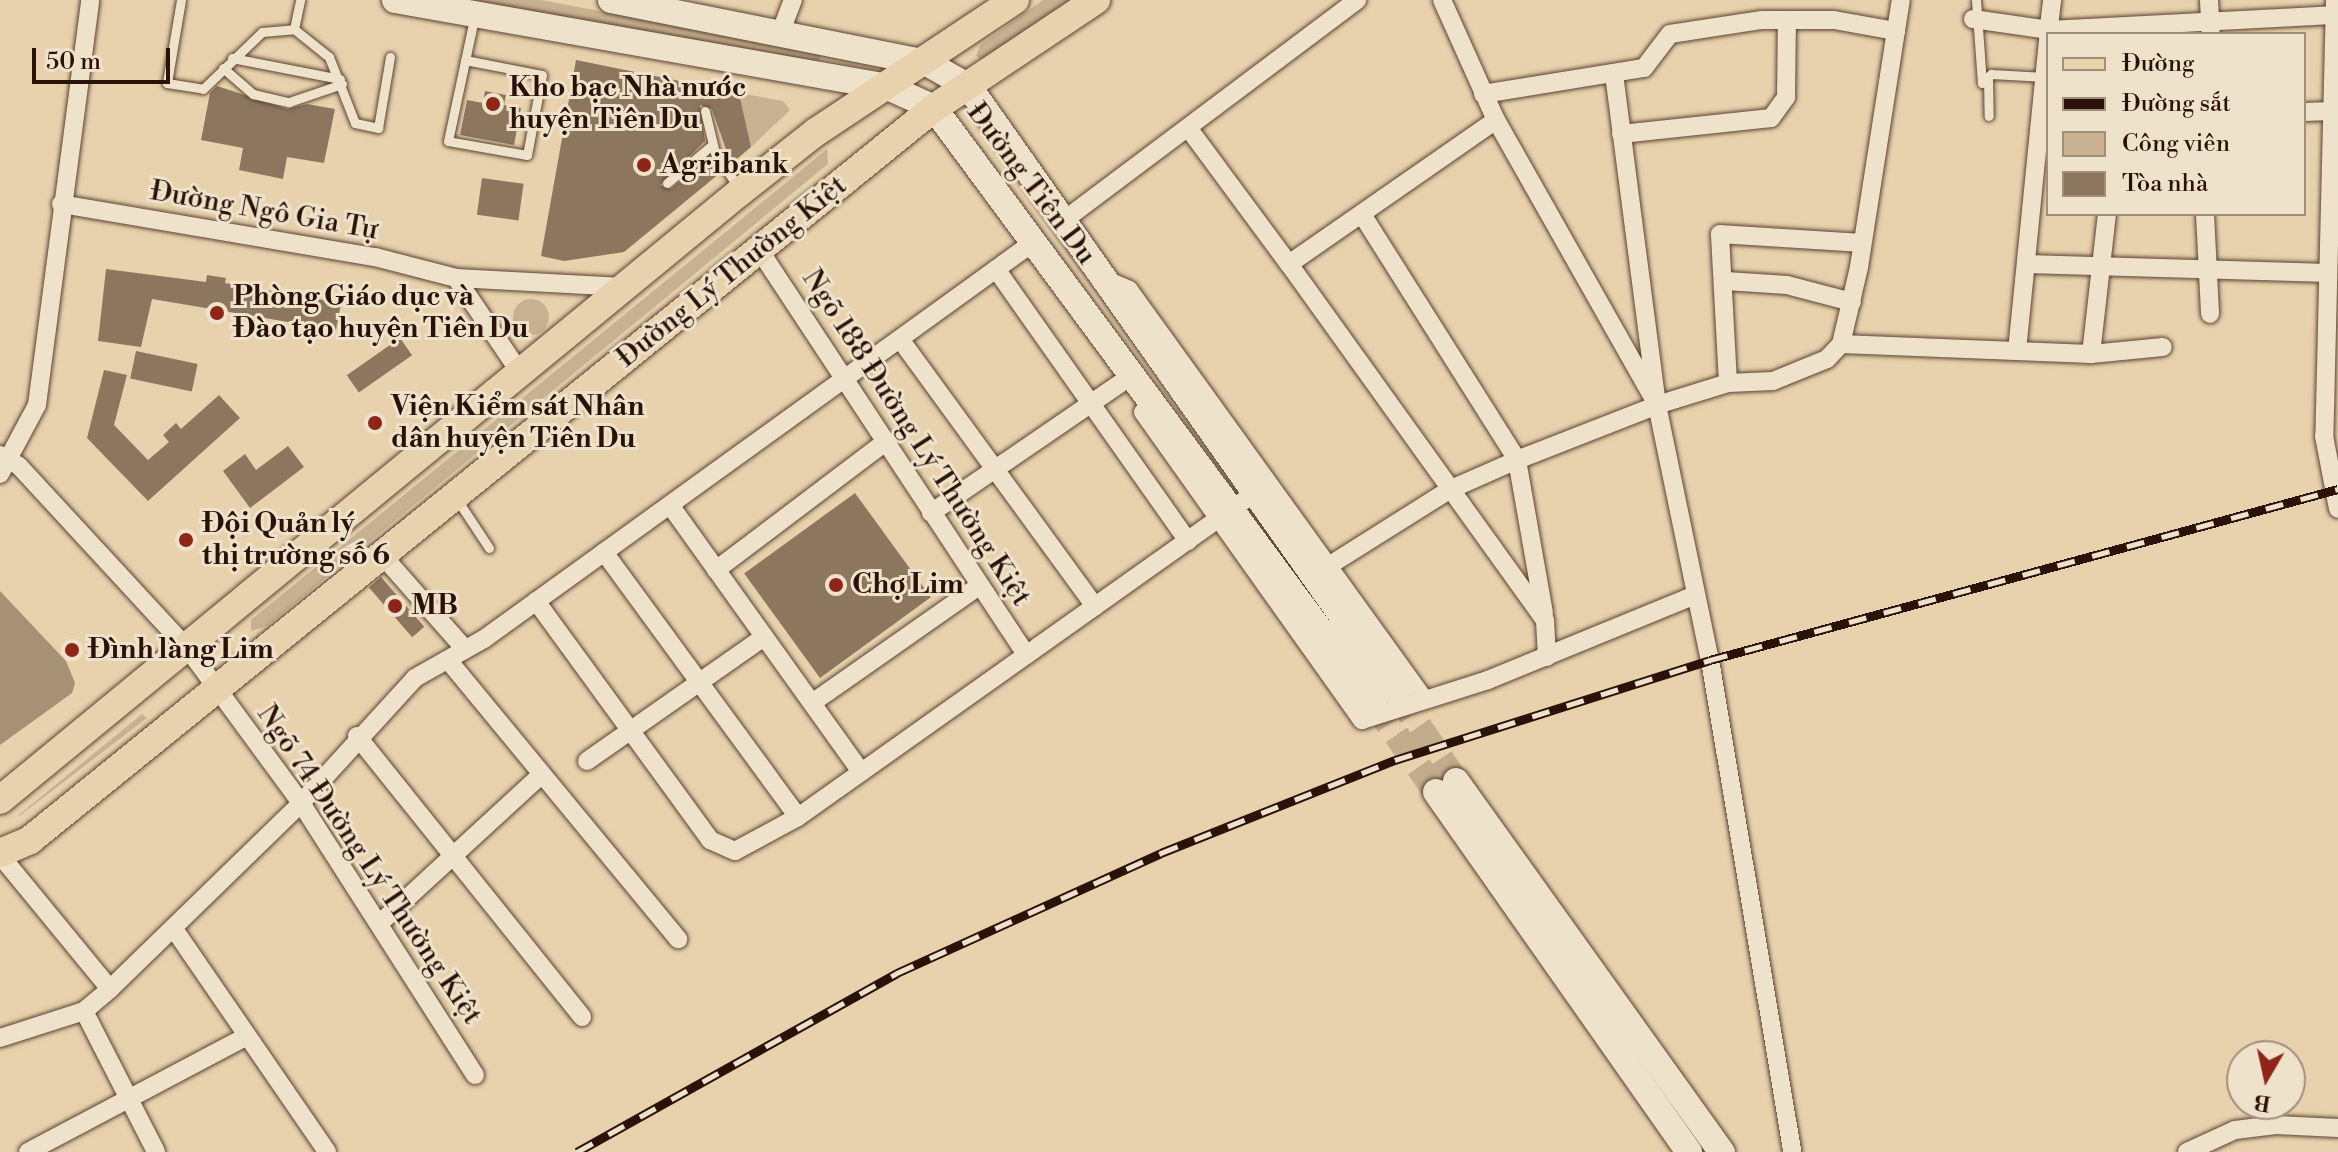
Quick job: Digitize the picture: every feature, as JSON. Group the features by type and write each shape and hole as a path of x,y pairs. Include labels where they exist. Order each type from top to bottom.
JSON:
{"main road":[{"name":"Đường Tiên Du","path":"395,0 888,87 934,108 1035,241 1225,514 1386,698 1256,492 969,87 927,63 781,31 611,0"},
{"name":"Đường Lý Thường Kiệt","path":"0,800 188,649 741,191 1015,0"},
{"name":"Đường Lý Thường Kiệt","path":"0,854 30,840 934,108 1096,0"},
{"path":"1689,1152 1446,786 1722,1152"}],"street":[{"path":"0,474 6,456 37,405 90,0"},
{"path":"781,31 793,0"},
{"path":"1063,221 1357,0"},
{"path":"1442,0 1496,120 1657,405"},
{"path":"1621,134 1771,118 1786,97 1796,0"},
{"path":"1841,344 1852,302 1901,0"},
{"path":"2048,32 2052,0"},
{"path":"2209,0 2211,28"},
{"path":"1975,10 2046,33"},
{"path":"2102,32 2211,28 2336,10 2324,436 2338,509"},
{"path":"1483,94 1644,68 1670,34 1793,20 1896,31"},
{"path":"2017,351 2046,63"},
{"path":"1614,74 1657,405 1695,595 1792,1152"},
{"path":"2306,112 2332,111"},
{"path":"1289,264 1363,216 1496,120"},
{"path":"1189,129 1545,620"},
{"name":"Đường Ngô Gia Tự","path":"61,204 375,257 456,278 624,287"},
{"path":"1363,216 1517,460 1545,620 1547,657"},
{"path":"2091,354 2107,216"},
{"path":"2205,216 2205,271 2210,314"},
{"path":"1728,383 1726,281 1720,234 1862,243"},
{"path":"0,1038 84,1011 110,989 301,803 357,736 415,678 448,660 536,601 1035,241"},
{"name":"Ngõ 188 Đường Lý Thường Kiệt","path":"760,251 842,380 1026,655"},
{"path":"2027,264 2101,269 2328,273"},
{"path":"996,269 1188,541"},
{"path":"456,278 521,374"},
{"path":"1105,280 1129,290 1424,699"},
{"path":"1726,281 1787,285 1852,302"},
{"path":"900,339 1095,606"},
{"path":"1330,565 1449,490 1517,460 1657,405 1728,383 1773,381 1802,372 1841,344 2091,354 2163,347"},
{"path":"931,513 1129,378"},
{"path":"716,570 884,443"},
{"name":"Ngõ 74 Đường Lý Thường Kiệt","path":"6,456 188,649 301,803 475,1075"},
{"path":"536,601 720,850 759,842 798,817 1256,492"},
{"path":"670,505 861,772"},
{"path":"1225,514 1362,720 1547,657 1695,595"},
{"path":"604,552 798,817"},
{"path":"382,555 465,649"},
{"path":"812,703 979,586"},
{"path":"587,761 764,637"},
{"path":"448,660 678,939"},
{"path":"357,736 582,1017"},
{"path":"380,923 542,774"},
{"path":"0,854 110,989"},
{"path":"174,929 327,1152"},
{"path":"84,1011 156,1152"},
{"path":"28,1152 131,1101 247,1036"},
{"path":"2187,1152 2235,1130 2276,1125 2338,1128"}],"lane":[{"path":"181,0 167,83 203,89 262,32 294,29 319,45 341,82 355,123 378,128 390,57"},
{"path":"294,29 300,0"},
{"path":"1975,10 1982,83 1988,77 2045,77"},
{"path":"465,60 542,75 527,155 448,141 465,60 475,14"},
{"path":"232,58 341,82"},
{"path":"223,68 253,94 289,102 341,82"},
{"path":"1988,77 1989,116"},
{"path":"705,111 712,145 741,191"},
{"path":"667,183 712,145"},
{"path":"454,495 489,548"}],"green space":[{"path":"446,0 541,0 822,53 819,62"},
{"path":"1043,0 1076,0 983,60 976,56 980,45"},
{"path":"739,93 783,101 790,110 751,147"},
{"path":"827,149 828,164 267,626 251,631 251,620"},
{"path":"531,299 544,304 549,317 544,330 531,335 518,330 513,317 518,304"},
{"path":"142,714 147,718 18,817 20,814"}],"shaded area":[{"path":"0,591 66,661 75,683 72,693 0,745"}],"building":[{"name":"Agribank","path":"576,60 739,93 751,147 731,164 712,109 700,105 705,141 660,185 671,189 709,157 720,173 624,252 564,261 541,256"},
{"path":"217,86 287,109 307,104 335,109 324,163 287,157 283,179 239,170 243,148 201,140 210,93"},
{"path":"485,91 506,95 504,105 521,108 514,145 460,135 467,100 483,103"},
{"path":"482,178 524,184 518,220 477,215"},
{"path":"106,269 206,282 207,275 226,278 225,283 341,303 336,330 152,299 141,347 98,341"},
{"path":"400,338 412,355 359,392 347,375"},
{"path":"136,351 198,364 192,391 130,378"},
{"path":"104,370 127,375 114,425 148,460 169,442 163,435 176,423 181,429 219,395 240,418 148,501 87,438"},
{"path":"288,446 304,467 250,508 223,471 245,454 256,470"},
{"name":"Chợ Lim","path":"855,493 931,597 820,678 744,574"},
{"name":"MB","path":"381,577 424,627 412,637 369,587"}],"tunnel":[{"path":"1397,694 1456,781"},
{"path":"1374,703 1436,792"}],"railway":[{"path":"577,1152 897,973 1161,853 1395,760 1710,660 2338,489"}],"place":[{"name":"Kho bạc Nhà nước huyện Tiên Du","path":"493,104"},
{"name":"Agribank","path":"644,165"},
{"name":"Phòng Giáo dục và Đào tạo huyện Tiên Du","path":"217,313"},
{"name":"Viện Kiểm sát Nhân dân huyện Tiên Du","path":"375,423"},
{"name":"Đội Quản lý thị trường số 6","path":"186,540"},
{"name":"Chợ Lim","path":"836,585"},
{"name":"MB","path":"395,606"},
{"name":"Đình làng Lim","path":"72,650"}]}
